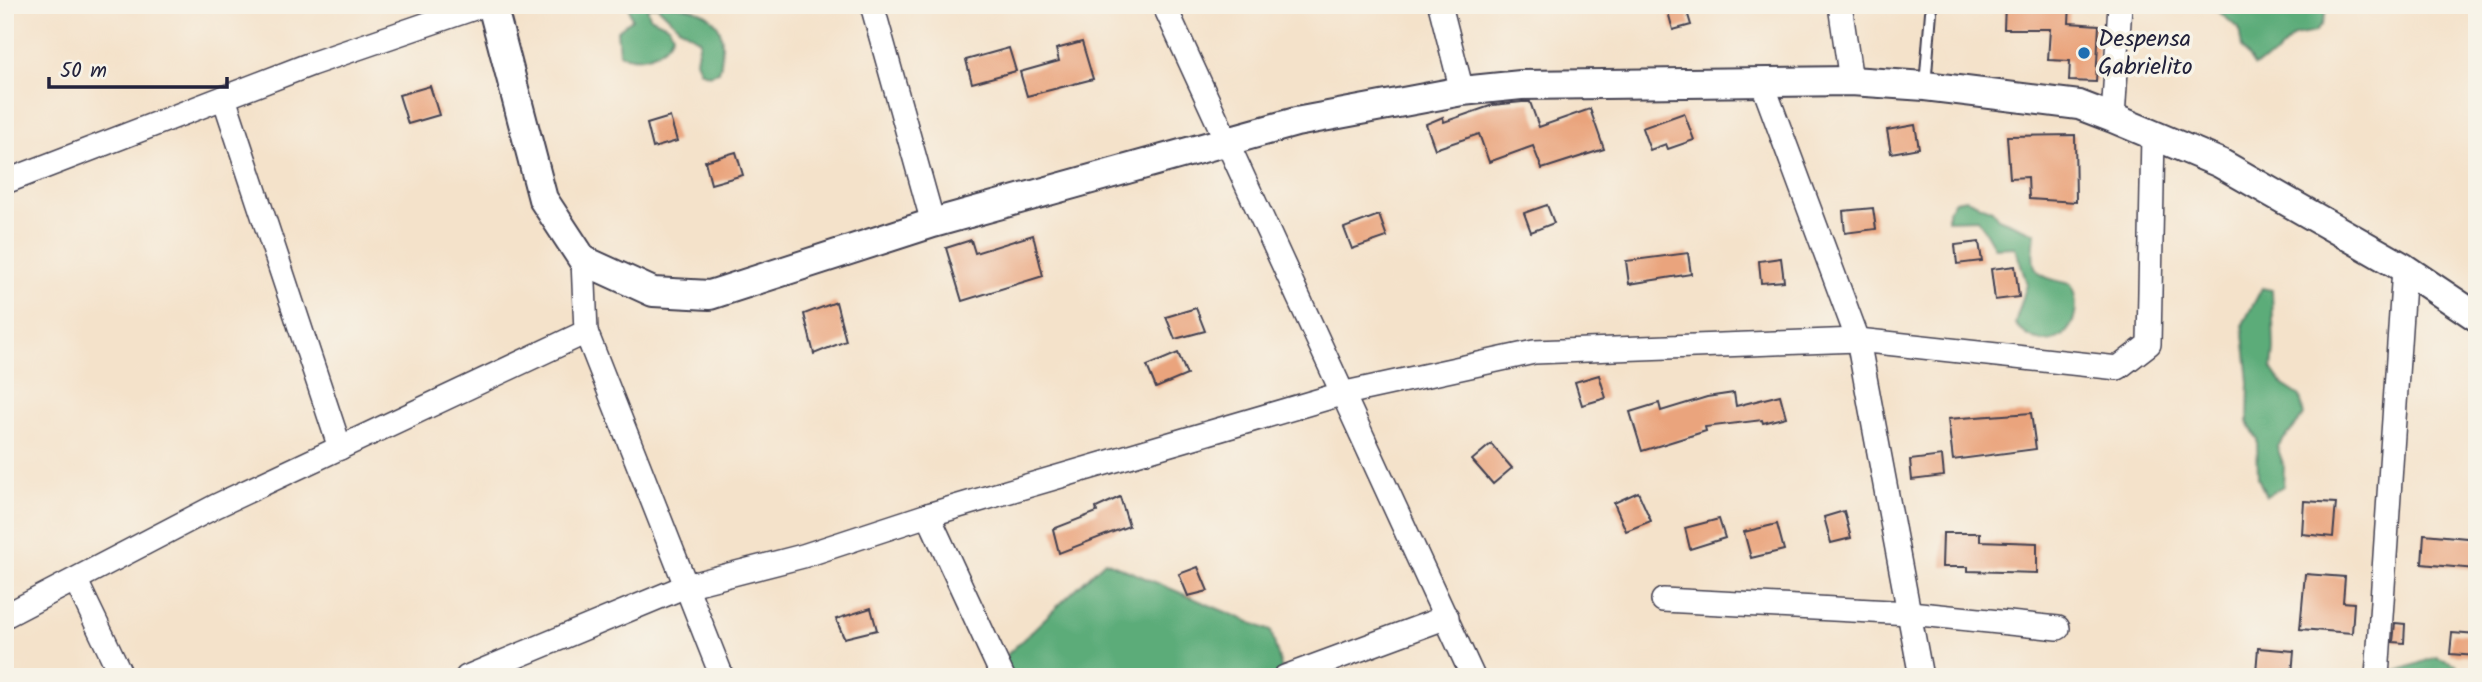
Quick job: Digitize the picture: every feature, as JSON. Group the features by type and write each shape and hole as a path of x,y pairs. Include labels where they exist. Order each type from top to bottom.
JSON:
{"street":[{"path":"5,182 311,64 482,5"},
{"path":"492,5 544,199 583,260 586,332 722,677"},
{"path":"872,5 933,223"},
{"path":"1164,5 1473,677"},
{"path":"1440,5 1462,91"},
{"path":"1840,5 1851,81"},
{"path":"2113,118 2120,5"},
{"path":"583,260 653,292 710,295 933,223 1296,122 1462,91 1521,85 1851,81 1925,86 2079,105 2220,163 2404,268 2477,317"},
{"path":"1762,82 1858,340 1922,677"},
{"path":"224,98 340,448"},
{"path":"467,677 687,586 803,556 928,515 1342,394 1502,358 1559,349 1858,340 2118,368 2149,344 2153,134"},
{"path":"2377,677 2404,268"},
{"path":"5,616 216,506 586,332"},
{"path":"928,515 1003,677"},
{"path":"76,581 122,677"},
{"path":"1663,600 1910,613 2058,628"},
{"path":"1285,677 1447,617"}],"lane":[{"path":"1925,86 1931,12"}],"green space":[{"path":"628,5 658,5 689,8 713,20 720,30 722,45 719,72 709,75 700,71 696,60 700,40 680,28 657,6 647,8 650,17 669,26 673,35 669,42 664,48 643,57 619,53 617,31 632,19"},
{"path":"2209,5 2328,5 2322,24 2315,32 2294,36 2273,57 2254,66 2242,48 2239,28"},
{"path":"1966,199 1992,210 1998,218 2035,233 2033,257 2036,270 2048,278 2071,284 2075,315 2070,327 2062,335 2052,340 2040,341 2015,324 2027,284 2015,247 1995,248 1978,219 1948,220 1948,210 1955,201"},
{"path":"2262,288 2272,290 2272,369 2283,385 2300,396 2304,416 2277,447 2284,466 2283,486 2266,496 2258,478 2257,439 2248,422 2249,382 2243,324"},
{"path":"1105,561 1271,631 1284,677 989,677 989,672"},
{"path":"2436,657 2456,664 2460,673 2458,677 2391,677 2394,672"}],"building":[{"path":"1666,5 1685,5 1691,25 1673,30"},
{"path":"2005,5 2070,5 2069,23 2099,25 2096,82 2069,81 2070,61 2048,60 2050,29 2004,29"},
{"path":"1082,42 1093,79 1027,96 1020,72 1059,61 1056,49"},
{"path":"1009,48 1016,71 972,83 966,60"},
{"path":"430,86 439,115 408,124 399,95"},
{"path":"1530,102 1539,127 1590,109 1604,149 1542,169 1533,146 1489,162 1479,134 1435,149 1426,124 1443,117 1444,122 1493,105"},
{"path":"1684,113 1694,140 1668,149 1666,144 1650,150 1642,128"},
{"path":"670,117 677,141 653,148 647,124"},
{"path":"1915,125 1919,148 1891,153 1887,130"},
{"path":"2075,135 2076,202 2029,199 2028,177 2010,178 2007,136"},
{"path":"736,152 743,175 711,184 705,161"},
{"path":"1547,205 1554,223 1531,232 1524,213"},
{"path":"1873,208 1876,229 1845,233 1843,211"},
{"path":"1379,215 1387,237 1352,249 1344,228"},
{"path":"1033,235 1043,276 962,301 946,248 971,240 975,253"},
{"path":"1979,242 1982,261 1957,264 1955,245"},
{"path":"1688,253 1691,274 1629,284 1626,261"},
{"path":"1781,258 1784,281 1761,283 1759,261"},
{"path":"2015,266 2019,297 1995,300 1991,269"},
{"path":"836,302 846,341 814,354 804,314"},
{"path":"1196,308 1205,331 1175,339 1166,317"},
{"path":"1178,353 1187,375 1156,388 1147,366"},
{"path":"1599,375 1606,398 1582,405 1575,382"},
{"path":"1734,393 1736,406 1780,395 1786,417 1763,423 1762,420 1705,427 1706,431 1642,451 1630,412 1659,403 1661,411 1707,397"},
{"path":"2031,413 2036,449 1953,460 1948,419"},
{"path":"1491,444 1512,468 1493,484 1472,460"},
{"path":"1942,456 1944,476 1912,480 1910,460"},
{"path":"1638,492 1651,521 1626,531 1614,503"},
{"path":"1120,497 1129,526 1059,553 1053,529 1097,512 1096,508"},
{"path":"2304,501 2336,503 2333,537 2302,534"},
{"path":"1844,511 1851,538 1831,543 1824,517"},
{"path":"1719,519 1725,538 1690,549 1685,528"},
{"path":"1777,524 1784,550 1751,558 1744,532"},
{"path":"1943,533 1980,533 1980,541 2037,543 2037,573 1968,571 1968,567 1942,567"},
{"path":"2424,534 2477,539 2475,569 2422,564"},
{"path":"1198,567 1208,591 1188,596 1179,574"},
{"path":"2305,574 2345,577 2343,602 2354,603 2352,633 2300,629"},
{"path":"871,608 877,630 844,638 836,619"},
{"path":"2395,623 2405,624 2404,643 2393,642"},
{"path":"2452,633 2477,635 2477,656 2450,654"},
{"path":"2258,648 2294,651 2292,674 2256,672"}],"place":[{"name":"Despensa Gabrielito","path":"2084,53"}]}
